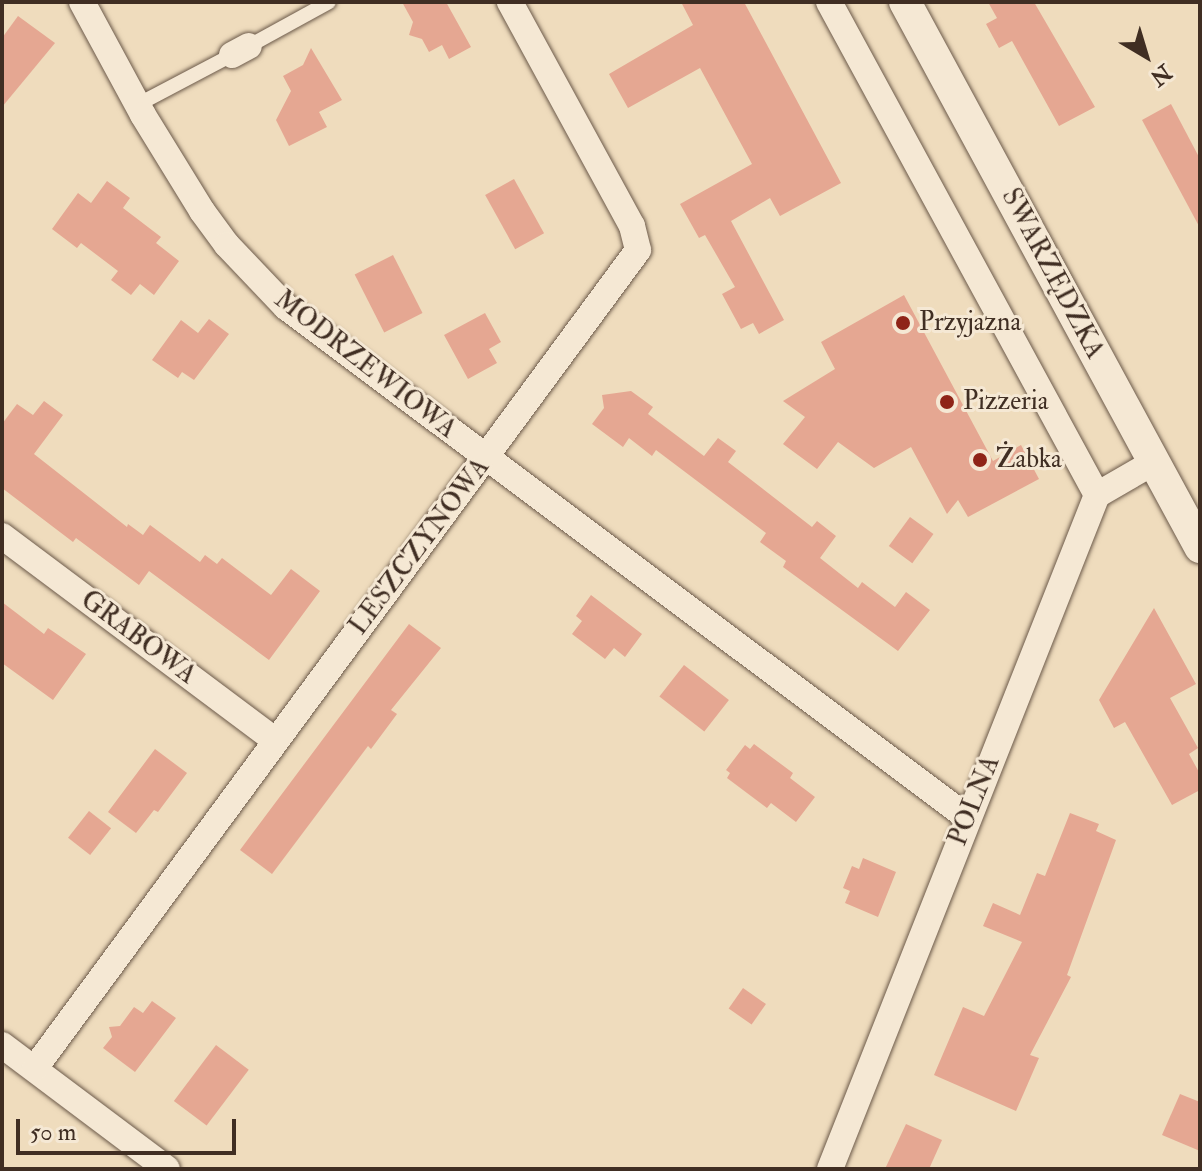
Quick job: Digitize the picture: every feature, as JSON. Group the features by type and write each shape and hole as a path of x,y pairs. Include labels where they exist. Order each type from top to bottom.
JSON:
{"street":[{"name":"MODRZEWIOWA","path":"82,2 137,105 219,234 286,307 486,460 968,818"},
{"name":"LESZCZYNOWA","path":"35,1068 638,250 632,226 510,2"},
{"path":"829,2 1097,495 1154,462"},
{"name":"SWARZĘDZKA","path":"905,2 1200,547"},
{"name":"POLNA","path":"830,1169 1097,495"},
{"name":"GRABOWA","path":"2,536 275,740"},
{"path":"2,1045 167,1169"}],"lane":[{"path":"137,105 329,2"}],"building":[{"path":"402,2 446,2 471,47 449,59 442,45 429,52 422,39 409,35 413,22"},
{"path":"681,2 744,2 841,183 780,216 770,198 731,221 784,320 759,334 753,323 741,329 722,294 735,287 705,235 699,238 680,204 752,164 700,68 628,108 609,74 693,25"},
{"path":"988,2 1034,2 1095,107 1059,126 1012,41 999,48 986,24 997,18"},
{"path":"18,16 55,43 2,107 2,38"},
{"path":"311,48 342,100 319,112 327,127 289,146 276,120 291,91 283,76 303,65"},
{"path":"1171,104 1200,159 1200,228 1142,120"},
{"path":"514,179 544,233 515,249 485,195"},
{"path":"107,181 130,198 123,208 161,237 156,243 179,261 154,295 140,284 131,295 111,280 118,271 81,243 77,248 52,229 78,193 91,203"},
{"path":"393,255 423,313 384,332 355,275"},
{"path":"904,295 993,461 1021,445 1039,479 968,517 958,500 947,514 911,447 874,468 838,442 817,469 783,444 805,417 783,401 835,369 821,342"},
{"path":"485,313 501,342 489,349 497,363 468,379 444,335"},
{"path":"209,319 229,334 194,380 182,372 178,378 152,360 181,320 198,333"},
{"path":"631,391 653,407 648,414 704,456 718,438 736,451 728,462 812,527 817,521 836,536 820,558 858,588 862,582 895,607 906,592 930,610 898,651 783,567 786,561 760,542 766,533 656,450 652,456 629,438 623,447 592,424 604,408 602,395"},
{"path":"44,401 63,415 34,454 127,527 128,524 143,535 150,525 200,562 205,555 217,564 222,558 271,595 291,569 320,591 269,660 149,571 139,585 76,538 73,542 2,488 2,424 17,404 33,415"},
{"path":"910,517 933,534 912,563 889,546"},
{"path":"591,595 642,634 625,657 614,648 605,659 572,634 582,621 576,616"},
{"path":"2,602 44,634 48,628 86,654 53,700 2,663"},
{"path":"1154,608 1196,684 1170,698 1198,748 1189,754 1200,774 1200,790 1172,805 1125,722 1114,728 1099,700"},
{"path":"409,624 441,648 391,710 397,714 371,749 368,746 272,874 240,850"},
{"path":"684,665 729,700 704,732 659,697"},
{"path":"754,744 793,773 790,778 815,797 796,822 771,803 767,808 727,778 730,773 726,770 745,745 750,749"},
{"path":"155,749 187,773 158,812 154,810 136,833 108,812"},
{"path":"89,811 111,828 90,855 68,838"},
{"path":"1070,813 1099,824 1096,831 1116,840 1067,975 1071,977 1030,1055 1039,1058 1016,1111 934,1075 963,1007 984,1016 1022,942 983,926 993,903 1020,915 1037,873 1045,876"},
{"path":"863,858 896,872 878,917 845,903 850,891 843,888 852,866 859,869"},
{"path":"743,988 766,1004 752,1025 729,1008"},
{"path":"152,1001 176,1018 135,1072 103,1048 112,1037 109,1027 120,1026 134,1007 143,1013"},
{"path":"216,1045 249,1070 207,1126 174,1101"},
{"path":"1180,1094 1200,1102 1200,1151 1162,1135"},
{"path":"906,1124 942,1140 929,1169 885,1169"}],"place":[{"name":"Przyjazna","path":"903,323"},
{"name":"Pizzeria","path":"947,402"},
{"name":"Żabka","path":"980,460"}]}
